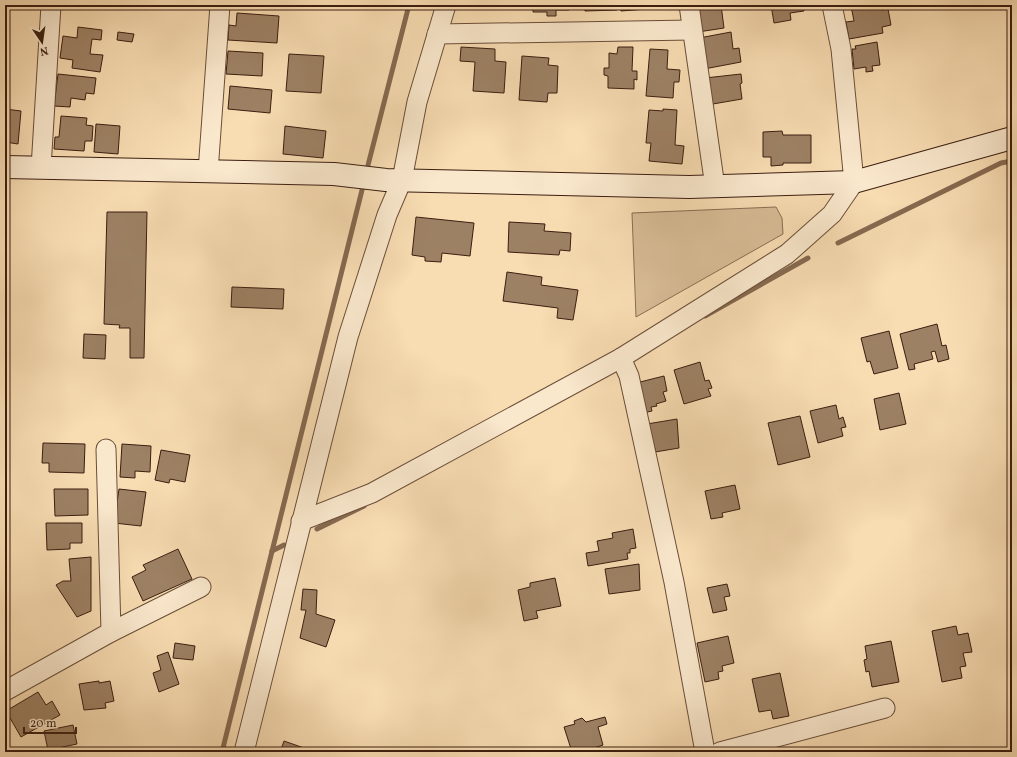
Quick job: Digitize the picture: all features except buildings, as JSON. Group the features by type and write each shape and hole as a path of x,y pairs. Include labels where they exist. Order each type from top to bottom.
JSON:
{"street":[{"path":"41,168 52,5"},
{"path":"208,172 220,5"},
{"path":"244,752 348,337 387,215 394,180 446,5"},
{"path":"689,5 714,186"},
{"path":"301,521 372,493 621,358 787,254 832,214 854,182 841,49 832,5"},
{"path":"437,34 692,30"},
{"path":"5,167 334,174 394,180 714,186 854,182 1012,138"},
{"path":"621,358 629,376 673,574 705,752"},
{"path":"106,449 111,632"},
{"path":"5,691 111,632 201,587"},
{"path":"720,752 885,708"}],"shaded area":[{"path":"776,207 782,218 783,234 636,317 632,213"}],"waterway":[{"path":"366,173 409,5"},
{"path":"838,243 1001,163 1012,161"},
{"path":"222,752 364,182"},
{"path":"705,316 808,258"},
{"path":"317,529 364,506"},
{"path":"272,551 284,545"}]}
